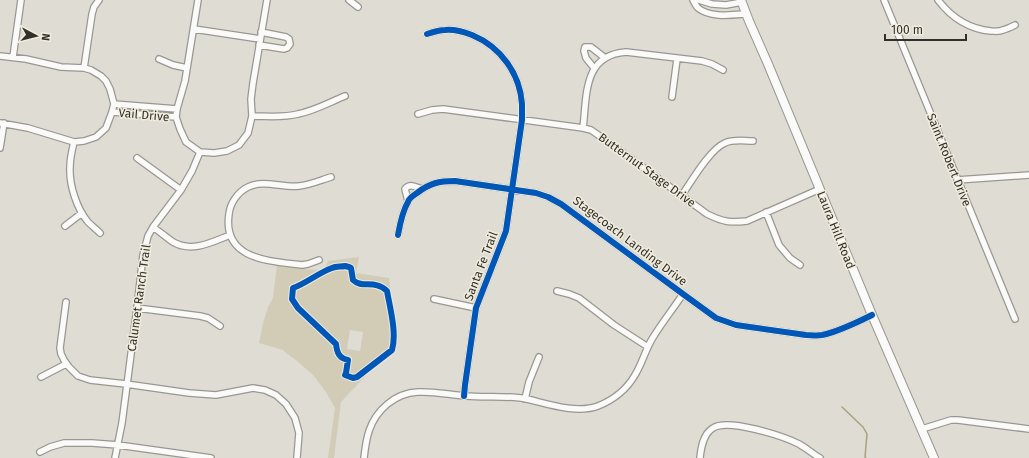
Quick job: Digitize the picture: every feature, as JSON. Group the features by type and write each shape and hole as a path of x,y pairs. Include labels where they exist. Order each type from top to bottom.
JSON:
{"main road":[{"name":"Laura Hill Road","path":"741,1 872,315 934,458"}],"street":[{"path":"13,57 21,0"},
{"path":"84,68 92,14 94,7 99,0"},
{"path":"198,0 185,81 176,117 186,142 200,152 214,153 227,151 238,145 248,133 252,116 251,94 267,0"},
{"path":"349,0 358,7"},
{"path":"693,0 699,8 709,13 727,16 746,14"},
{"path":"699,0 712,4 726,5 741,1"},
{"name":"Saint Robert Drive","path":"884,0 1015,319"},
{"path":"938,0 952,15 975,28 996,31 1015,25"},
{"path":"194,29 260,42 284,49 290,44 289,39 286,37 261,32"},
{"name":"Santa Fe Trail","path":"427,34 446,29 456,30 480,38 497,50 511,68 520,90 522,104 522,120 506,232 476,308 464,396"},
{"path":"594,68 586,58 584,51 585,47 591,47 605,58"},
{"path":"583,128 588,86 591,74 594,68 608,56 626,52 702,61 723,70"},
{"path":"0,56 13,57 61,67 84,68 96,73 106,81 114,104 106,128 96,137 84,141 74,142 28,128 2,123 0,148"},
{"path":"159,59 173,65 187,68"},
{"path":"672,97 677,59"},
{"path":"252,116 286,116 298,114 310,111 344,96"},
{"name":"Vail Drive","path":"114,104 177,109"},
{"name":"Butternut Stage Drive","path":"418,114 432,110 443,110 591,130 707,214 726,222 747,221 820,189"},
{"name":"Vail Drive","path":"112,112 176,117"},
{"path":"682,196 710,155 717,148 725,143 734,141 752,141"},
{"path":"74,142 70,167 70,182 82,213 88,222 100,233"},
{"name":"Calumet Ranch Trail","path":"115,458 137,308 143,255 148,236 181,190 192,171 200,152"},
{"path":"137,158 181,190"},
{"path":"957,180 1029,175"},
{"path":"319,260 302,265 256,258 240,249 234,242 230,235 228,221 229,211 237,196 248,187 262,183 279,186 300,186 331,177"},
{"name":"Stagecoach Landing Drive","path":"398,235 401,219 408,201 422,189 434,183 455,181 536,192 561,204 716,318 726,322 736,325 806,335 822,335 872,315"},
{"name":"Stagecoach Landing Drive","path":"408,201 405,189 408,186 411,185 422,189"},
{"path":"766,212 779,245 790,258 800,265"},
{"path":"65,226 82,213"},
{"path":"153,227 174,242 190,247 204,245 230,235"},
{"path":"557,291 579,298 614,325 648,347"},
{"path":"364,458 368,432 373,421 387,403 407,393 428,392 474,397 510,396 572,409 591,408 608,401 626,387 635,376 653,338 683,294"},
{"path":"434,299 476,308"},
{"path":"66,302 60,348 66,364 78,376 90,380 189,393 216,395 253,388 265,390 276,395 286,404 295,418 299,433 297,458"},
{"path":"137,308 200,316 208,318 220,326"},
{"path":"525,399 528,382 539,357"},
{"path":"41,377 66,364"},
{"path":"922,429 951,420 1029,429"},
{"path":"700,458 701,448 705,436 712,428 724,424 767,432 799,444 820,458"},
{"path":"40,452 64,443 92,443 118,445 211,458"}],"shaded area":[{"path":"359,257 356,273 389,278 398,335 396,351 370,371 341,402 334,458 328,458 335,408 326,392 313,375 283,350 259,343 263,323 268,307 273,298 277,264 320,270 325,267 328,261","holes":["350,330 363,332 360,351 347,349"]}],"waterway":[{"path":"842,407 863,427 867,434 866,458"}],"cycle path":[{"path":"427,34 443,30 459,31 472,35 492,47 500,54 513,72 522,104 522,120 506,231 476,308 464,396"},
{"path":"398,235 400,222 409,199 426,187 435,183 455,181 536,193 561,204 716,318 736,325 806,335 822,335 854,324 872,315"},
{"path":"345,266 351,268 353,280 357,283 378,285 387,291 394,336 392,350 357,377 353,378 345,375 348,360 339,355 336,344 298,308 292,299 293,288 327,270 345,266"}]}
